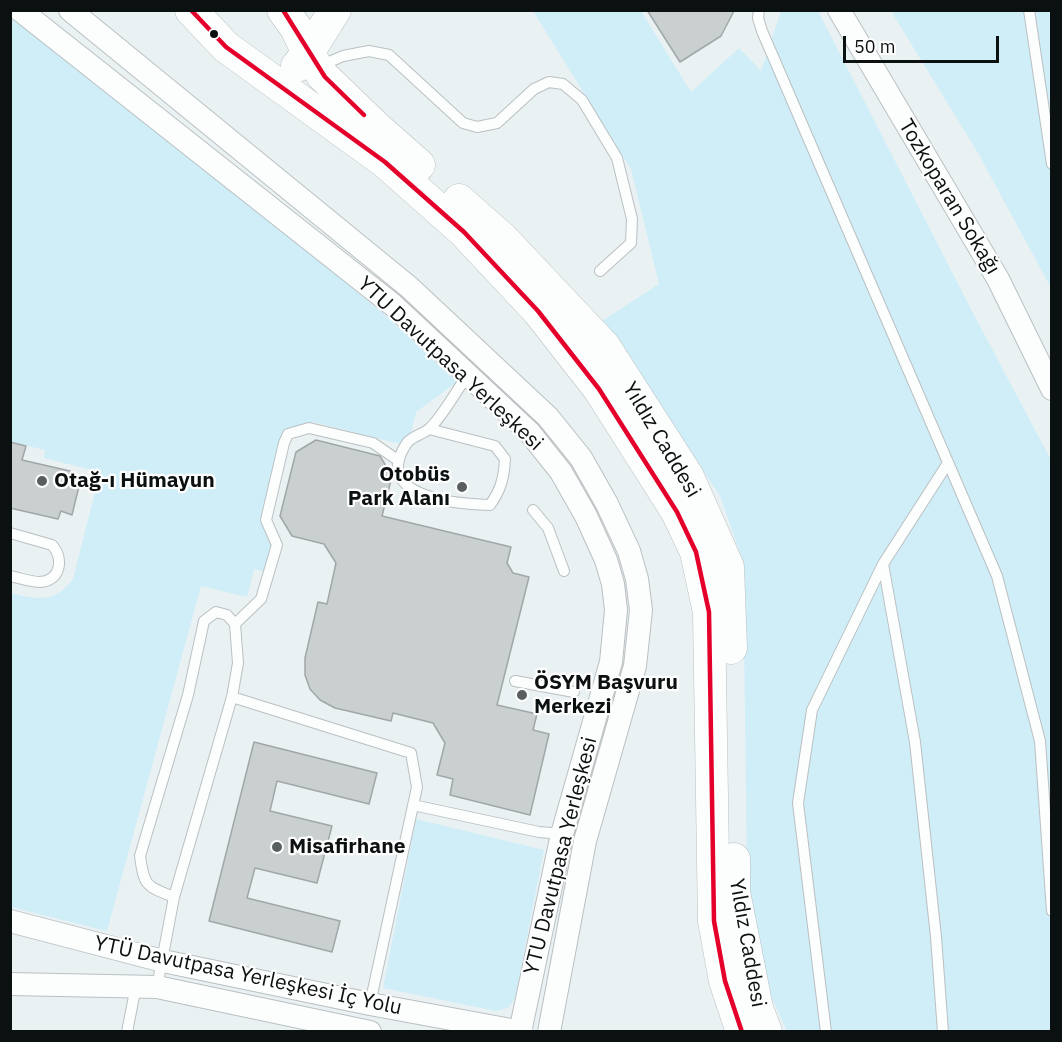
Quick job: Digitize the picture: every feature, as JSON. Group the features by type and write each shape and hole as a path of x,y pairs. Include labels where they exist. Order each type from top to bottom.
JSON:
{"main road":[{"name":"Yıldız Caddesi","path":"283,10 296,28 322,75 377,128 502,238 604,346 688,477 728,567 734,892 757,1008 766,1032"},
{"path":"266,76 283,75 312,60 335,10"},
{"name":"Yıldız Caddesi","path":"198,14 226,47 384,162 464,232 538,311 600,389 677,512 696,552 709,612 714,921 725,981 742,1032"}],"street":[{"name":"YTU Davutpasa Yerleşkesi","path":"20,10 393,305 530,433 561,472 586,516 606,560 613,584 616,610 611,662 562,834 521,1031"},
{"name":"YTU Davutpasa Yerleşkesi","path":"70,10 409,287 548,417 581,458 607,504 629,551 637,579 640,610 635,666 585,841 549,1032"},
{"name":"Tozkoparan Sokağı","path":"839,10 998,279 1049,376"},
{"name":"YTÜ Davutpasa Yerleşkesi İç Yolu","path":"16,926 164,961 369,1004 521,1031"},
{"name":"YTÜ Davutpasa Yerleşkesi İç Yolu","path":"10,984 147,987 370,1032"}],"lane":[{"path":"759,10 758,18 762,31 997,576 1040,741 1052,911"},
{"path":"1029,10 1052,164"},
{"path":"312,60 369,51 389,55 464,123 477,127 497,123 534,89 549,82 563,84 582,100 617,158 632,219 631,243 600,271"},
{"path":"429,429 495,446 500,452 505,459 504,477 498,494 490,505 427,496 408,488 398,472 399,461 408,441 429,429 468,375"},
{"path":"235,624 261,599 277,545 266,520 288,434 309,428 373,443 399,461"},
{"path":"826,1032 798,803 812,710 883,564 948,463"},
{"path":"533,510 548,528 564,572"},
{"path":"10,533 52,545 60,557 60,564 54,577 40,582 10,576"},
{"path":"883,564 915,742 936,937 943,1032"},
{"path":"127,1032 147,987 164,961 174,897 232,697 238,663 235,624 227,615 216,612 204,621 188,695 140,856 143,878 153,889 174,897"},
{"path":"515,681 574,692"},
{"path":"232,697 411,753 417,787 369,1004"},
{"path":"413,805 539,832 562,834 585,841"}],"shaded area":[{"path":"11,10 385,315 457,382 416,412 408,446 313,422 281,441 262,519 272,548 266,572 254,569 247,597 201,586 107,931 11,907 10,593 45,598 59,593 73,579 100,472 44,458 45,450 11,442"},
{"path":"533,11 641,11 691,92 739,48 761,71 781,11 818,11 1051,460 1051,1031 787,1031 764,981 747,877 743,561 720,496 602,321 659,284 631,169"},
{"path":"891,11 1051,11 1051,288 978,153"},
{"path":"416,819 544,850 515,998 508,1008 496,1011 383,988"}],"building":[{"path":"647,10 734,11 721,36 680,62"},
{"path":"316,440 380,456 392,476 382,516 511,547 507,563 513,573 529,577 497,705 537,714 533,730 549,734 530,815 450,795 453,779 437,775 445,743 433,723 393,713 391,721 335,708 320,700 310,689 305,675 305,658 318,602 327,604 336,563 324,544 292,536 280,516 296,452"},
{"name":"Otağ-ı Hümayun","path":"10,442 26,446 22,460 70,471 68,479 80,482 72,515 61,511 58,519 10,508"},
{"name":"Misafirhane","path":"254,742 377,773 369,804 277,781 270,811 332,826 317,883 255,868 247,898 340,921 332,952 209,921"}],"transit line":[{"path":"191,10 226,47 385,162 464,232 538,311 599,389 677,512 696,552 709,612 714,921 725,981 742,1032"},
{"path":"283,10 325,77 364,115"}],"place":[{"name":"Otağ-ı Hümayun","path":"42,481"},
{"name":"Otobüs Park Alanı","path":"462,487"},
{"name":"ÖSYM Başvuru Merkezi","path":"522,695"},
{"name":"Misafirhane","path":"277,847"}]}
